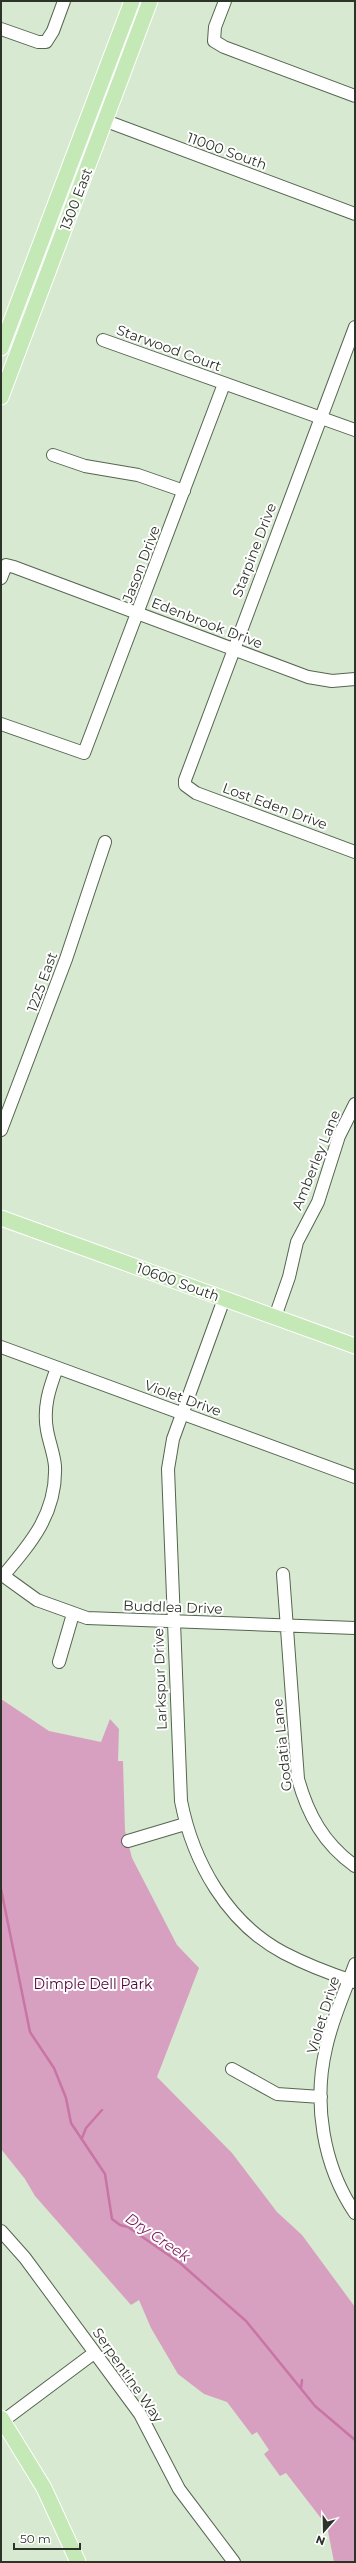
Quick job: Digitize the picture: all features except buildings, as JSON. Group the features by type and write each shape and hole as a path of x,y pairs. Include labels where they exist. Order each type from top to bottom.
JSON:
{"main road":[{"name":"1300 East","path":"1,348 132,1"},
{"name":"1300 East","path":"1,397 150,1"},
{"name":"10600 South","path":"1,1218 355,1346"},
{"path":"2,2420 44,2488 78,2562"}],"street":[{"path":"1,30 38,42 46,42 53,31 64,1"},
{"path":"225,1 215,28 214,41 224,48 355,96"},
{"name":"11000 South","path":"90,115 355,214"},
{"name":"Starpine Drive","path":"185,785 188,769 232,649 355,327"},
{"name":"Starwood Court","path":"103,340 355,430"},
{"name":"Jason Drive","path":"1,724 84,753 224,384"},
{"path":"53,455 92,468 138,475 184,491"},
{"name":"Edenbrook Drive","path":"1,578 6,565 320,680 344,682 355,679"},
{"name":"Lost Eden Drive","path":"185,785 196,793 355,852"},
{"name":"1225 East","path":"1,1130 66,959 105,842"},
{"name":"Amberley Lane","path":"275,1317 289,1276 297,1242 318,1202 339,1136 355,1104"},
{"name":"Larkspur Drive","path":"224,1299 173,1439 168,1469 178,1775 185,1824 196,1856 213,1884 232,1910 255,1933 283,1952 352,1981"},
{"name":"Violet Drive","path":"1,1347 355,1477"},
{"path":"2,1575 36,1538 52,1499 55,1465 47,1430 46,1402 57,1368"},
{"name":"Godatia Lane","path":"283,1574 297,1765 303,1798 320,1831 339,1854 355,1866"},
{"name":"Buddlea Drive","path":"2,1575 37,1600 73,1614 105,1619 355,1628"},
{"path":"59,1662 73,1614"},
{"path":"128,1841 185,1824"},
{"name":"Violet Drive","path":"355,1964 352,1981 326,2048 321,2097 325,2139 330,2159 342,2191 355,2213"},
{"path":"232,2069 277,2094 321,2097"},
{"name":"Serpentine Way","path":"1,2232 25,2258 140,2414 179,2488 234,2562"},
{"path":"2,2420 94,2353"}],"green space":[{"name":"Dimple Dell Park","path":"1,1699 49,1731 101,1742 110,1719 119,1729 118,1761 123,1761 125,1831 132,1858 177,1945 199,1968 157,2077 232,2153 277,2212 302,2235 355,2307 355,2562 334,2562 327,2526 286,2473 280,2476 264,2454 269,2450 257,2432 252,2435 227,2402 204,2394 178,2374 151,2328 139,2300 131,2305 35,2196 25,2179 1,2149"}],"waterway":[{"name":"Dry Creek","path":"1,1889 30,2032 54,2068 66,2098 71,2123 105,2174 112,2219 120,2225 128,2227 180,2263 246,2321 315,2406 355,2440"},
{"path":"82,2138 86,2128 102,2110"},
{"name":"Dry Creek","path":"301,2388 302,2380"}]}
